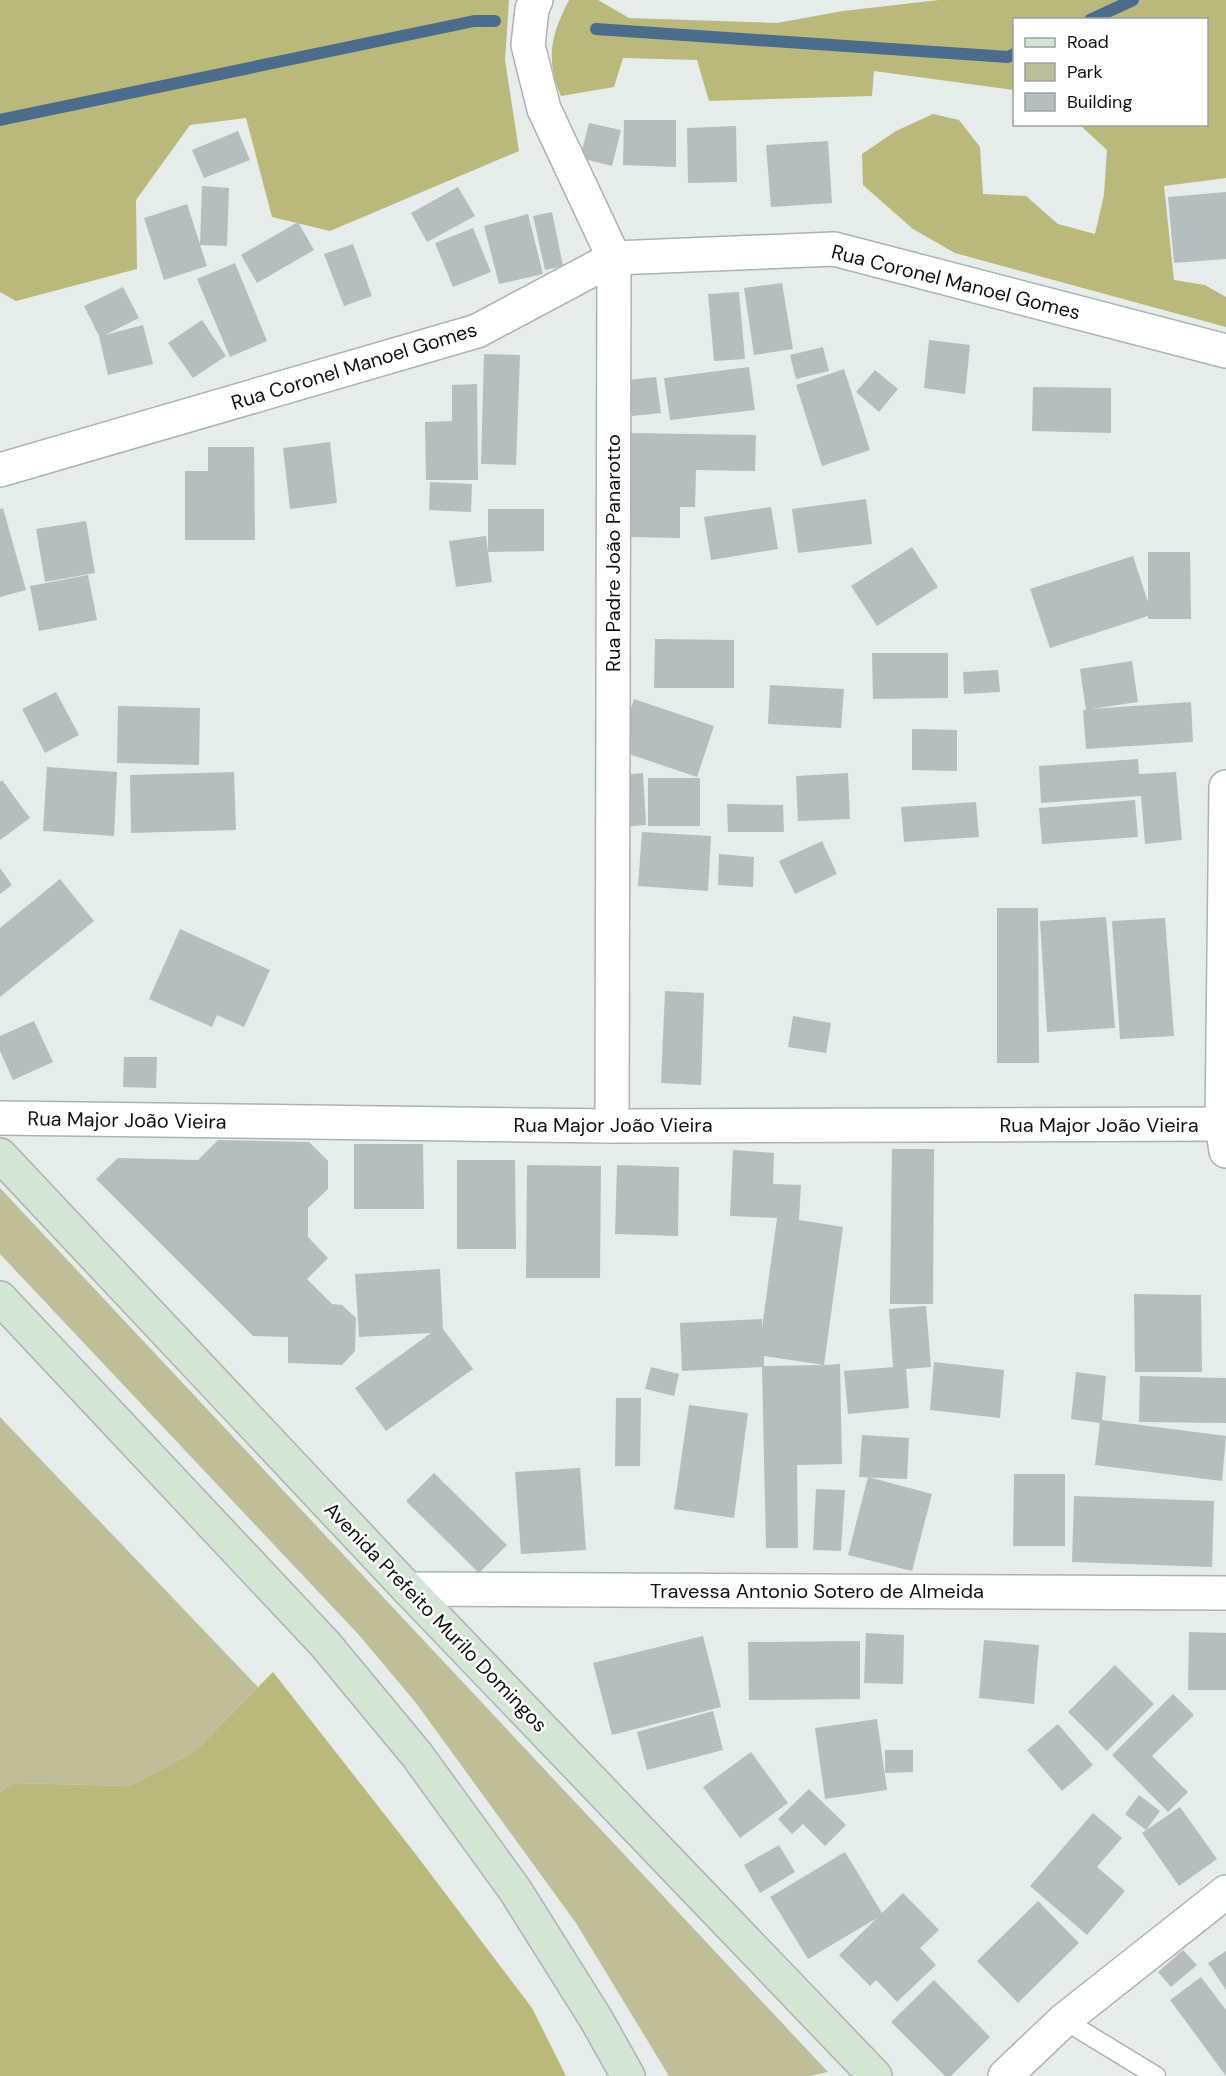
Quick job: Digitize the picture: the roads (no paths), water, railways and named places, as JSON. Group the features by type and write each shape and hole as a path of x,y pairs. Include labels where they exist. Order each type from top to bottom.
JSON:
{"main road":[{"name":"Avenida Prefeito Murilo Domingos","path":"0,1155 408,1589 875,2076"},
{"path":"0,1298 325,1644 417,1755 515,1890 596,2019 628,2076"}],"street":[{"name":"Rua Padre João Panarotto","path":"536,0 532,9 528,45 544,109 614,258 612,1126"},
{"name":"Rua Coronel Manoel Gomes","path":"0,470 477,331 614,258 834,249 1226,351"},
{"path":"1225,1133 1226,787"},
{"name":"Rua Major João Vieira","path":"0,1118 1225,1133"},
{"name":"Travessa Antonio Sotero de Almeida","path":"408,1589 1226,1593"},
{"path":"1005,2076 1064,2020 1226,1892"}],"lane":[{"path":"1064,2020 1156,2076"}],"waterway":[{"path":"1094,18 1133,0"},
{"path":"0,120 474,21 495,21"},
{"path":"596,29 1008,57 1013,54"}]}
